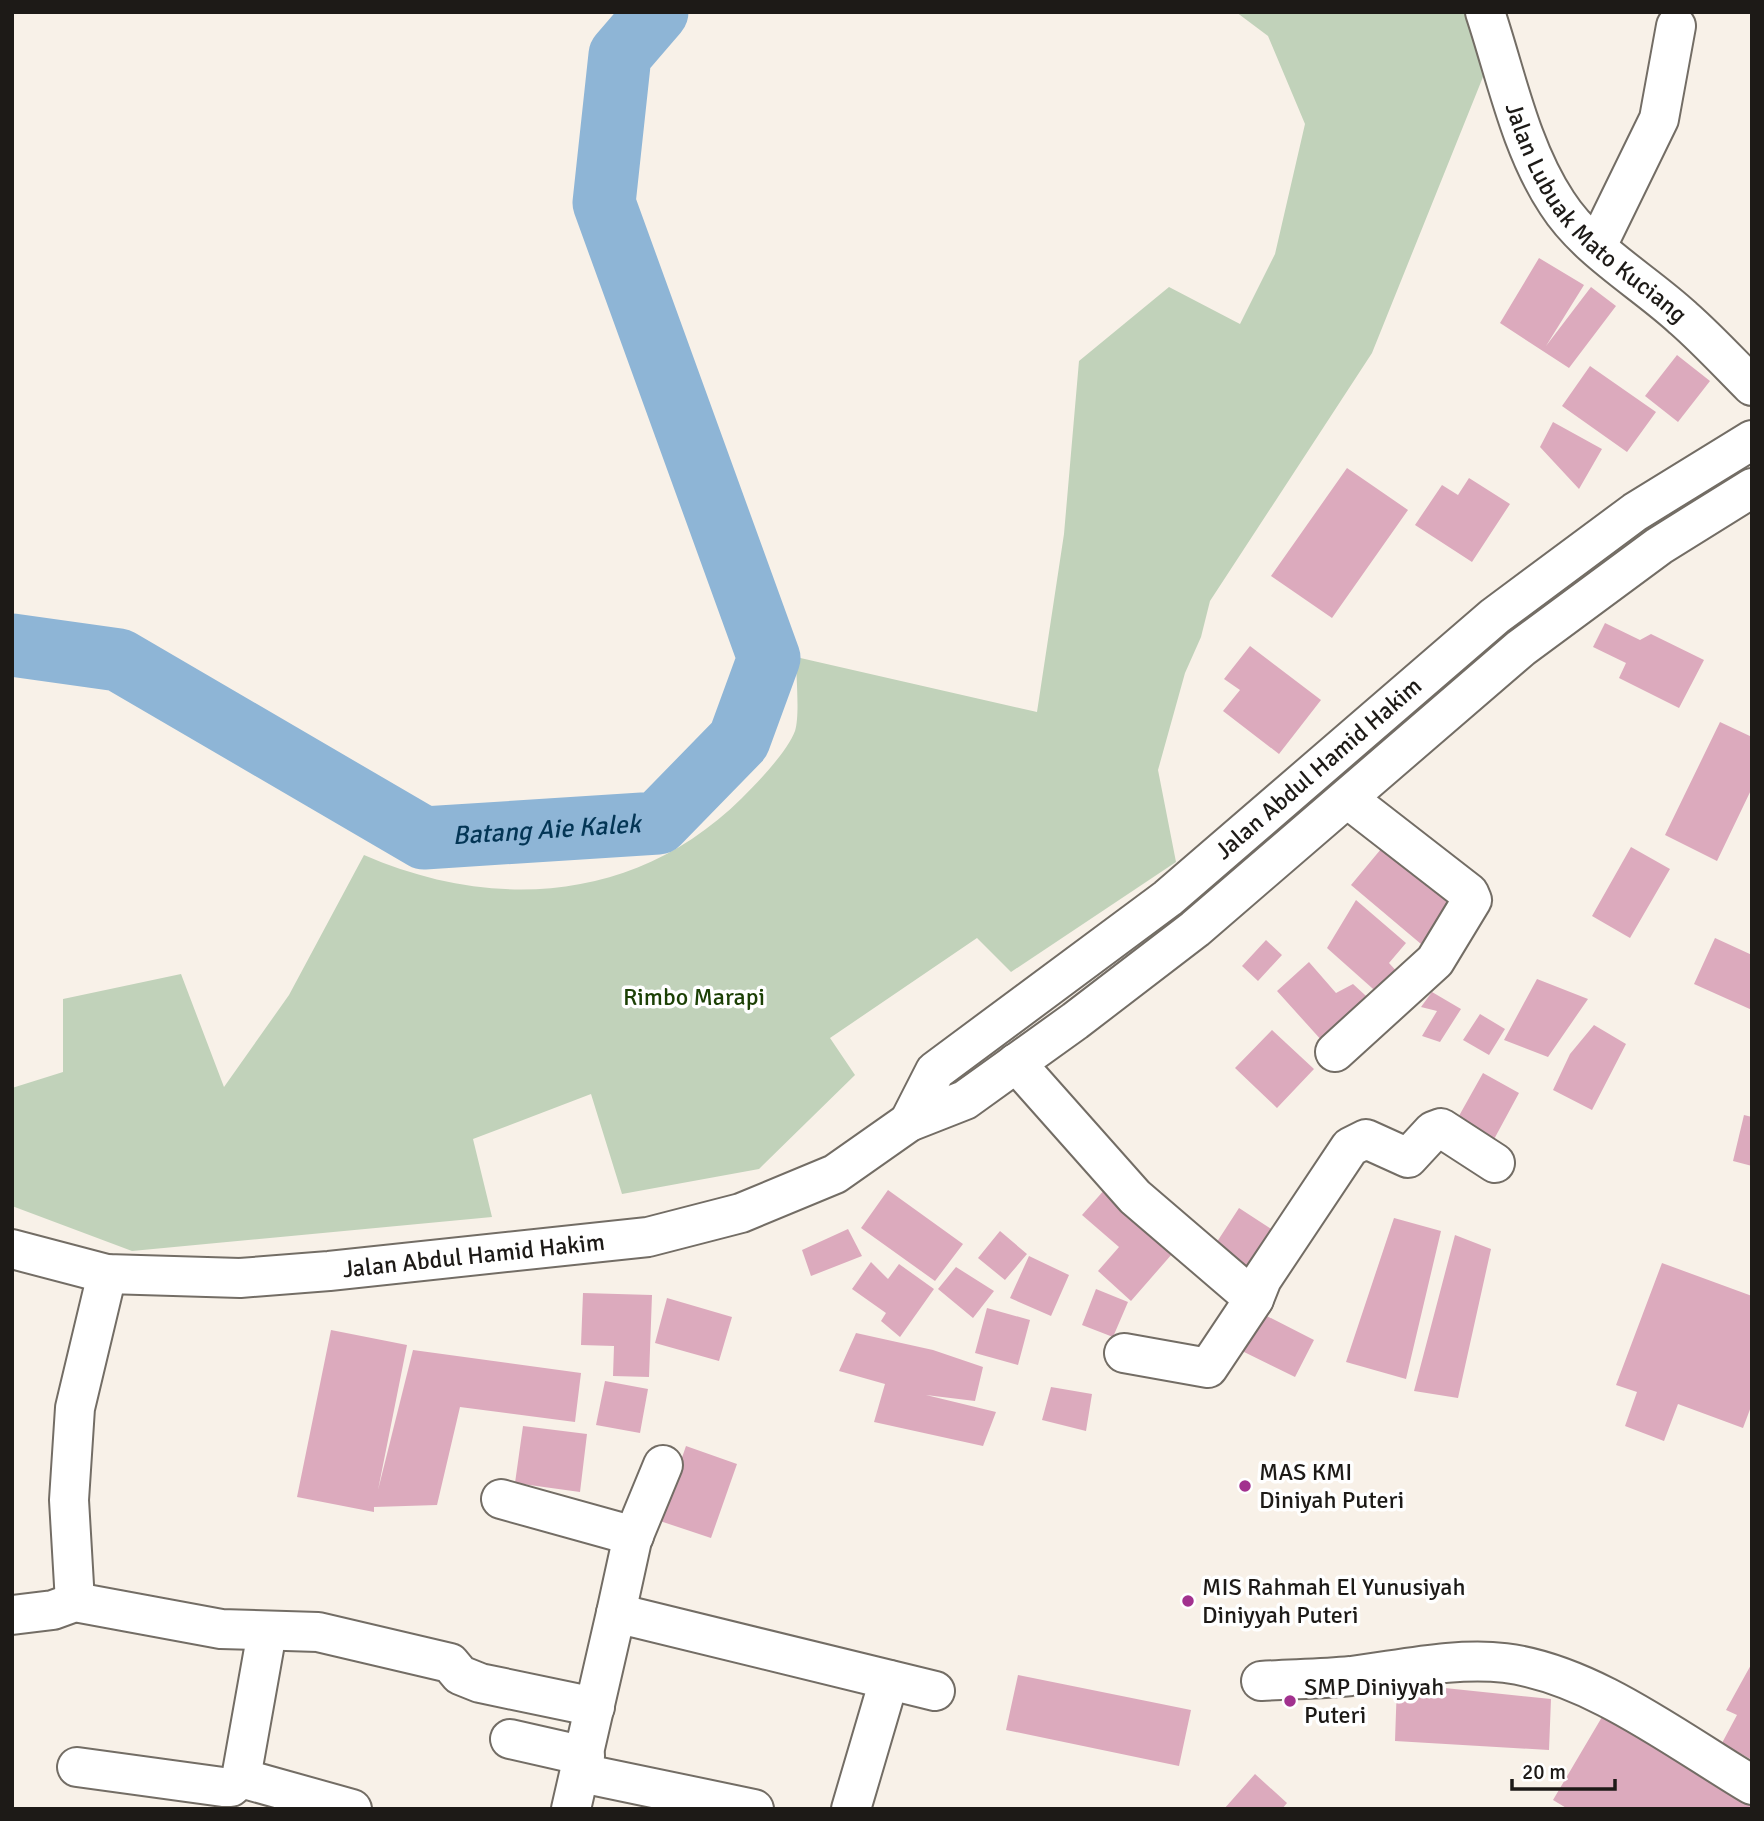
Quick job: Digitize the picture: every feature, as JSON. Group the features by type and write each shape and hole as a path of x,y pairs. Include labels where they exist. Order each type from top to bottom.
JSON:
{"street":[{"name":"Jalan Lubuak Mato Kuciang","path":"1485,12 1538,170 1557,204 1574,225 1684,318 1752,386"},
{"path":"1597,246 1659,119 1676,26"},
{"name":"Jalan Abdul Hamid Hakim","path":"909,1122 935,1070 1168,898 1379,718 1494,615 1635,512 1752,440"},
{"name":"Jalan Abdul Hamid Hakim","path":"12,1249 107,1274 240,1278 404,1264 648,1237 741,1213 835,1174 909,1122 965,1100 1016,1063 1195,929 1521,648 1659,545 1752,488"},
{"path":"1379,718 1406,749"},
{"path":"1335,1052 1434,961 1472,900 1469,893 1348,799"},
{"path":"1016,1063 1135,1197 1254,1299"},
{"path":"1124,1353 1208,1368 1254,1299 1277,1257 1350,1147 1357,1142 1366,1139 1408,1158 1433,1131 1441,1128 1495,1163"},
{"path":"75,1602 69,1500 75,1408 107,1274"},
{"path":"571,1809 634,1536 663,1465"},
{"path":"501,1499 634,1536"},
{"path":"12,1615 53,1610 75,1602 221,1629 318,1632 450,1663 460,1675 480,1683 595,1707"},
{"path":"616,1613 935,1691"},
{"path":"77,1767 231,1787 241,1779 267,1632"},
{"path":"1261,1681 1347,1676 1443,1665 1504,1663 1556,1676 1599,1694 1752,1785"},
{"path":"851,1809 889,1680"},
{"path":"510,1740 583,1764 754,1809"},
{"path":"241,1779 310,1803 352,1809"}],"green space":[{"name":"Rimbo Marapi","path":"1236,12 1500,12 1489,62 1372,353 1210,601 1201,637 1185,673 1158,770 1176,862 1011,972 977,938 830,1038 855,1075 759,1169 622,1194 591,1094 473,1139 492,1217 132,1251 12,1206 12,1088 63,1072 63,999 181,974 224,1087 289,995 364,855 414,873 464,885 513,889 563,887 611,877 657,859 701,833 742,798 786,748 795,731 798,706 796,657 1037,712 1064,534 1079,361 1169,287 1240,324 1275,254 1305,124 1268,36"}],"building":[{"path":"1539,258 1584,285 1546,346 1591,287 1616,306 1569,368 1500,323"},
{"path":"1677,355 1710,381 1678,422 1645,396"},
{"path":"1590,366 1656,412 1627,452 1562,406"},
{"path":"1553,422 1602,449 1579,489 1540,447"},
{"path":"1347,468 1408,510 1332,618 1271,576"},
{"path":"1469,478 1510,504 1472,562 1415,525 1442,485 1458,495"},
{"path":"1605,623 1640,640 1651,634 1704,660 1679,708 1619,678 1626,663 1593,647"},
{"path":"1250,646 1321,700 1279,754 1223,711 1240,690 1224,679"},
{"path":"1720,722 1752,737 1752,788 1717,861 1665,835"},
{"path":"1391,837 1462,896 1421,944 1351,885"},
{"path":"1631,847 1670,869 1630,938 1592,916"},
{"path":"1356,900 1406,943 1389,963 1400,975 1381,996 1327,948"},
{"path":"1715,938 1752,955 1752,1010 1694,984"},
{"path":"1266,940 1282,955 1258,981 1242,966"},
{"path":"1309,962 1336,993 1353,984 1377,1006 1358,1019 1348,1013 1323,1042 1277,991"},
{"path":"1537,979 1588,999 1548,1057 1504,1040"},
{"path":"1432,992 1461,1009 1440,1042 1422,1036 1437,1011 1421,1007"},
{"path":"1480,1014 1505,1029 1489,1055 1463,1040"},
{"path":"1594,1025 1626,1044 1592,1110 1553,1090 1570,1054"},
{"path":"1272,1030 1314,1069 1277,1108 1235,1068"},
{"path":"1483,1073 1519,1093 1492,1143 1455,1123"},
{"path":"1744,1115 1752,1117 1752,1166 1733,1161"},
{"path":"1106,1188 1138,1224 1172,1254 1131,1301 1098,1271 1119,1247 1082,1215"},
{"path":"888,1190 963,1244 935,1281 861,1228"},
{"path":"1239,1208 1288,1240 1262,1279 1213,1248"},
{"path":"1394,1218 1441,1231 1406,1379 1346,1362"},
{"path":"848,1229 862,1256 811,1276 802,1250"},
{"path":"1000,1231 1027,1254 1005,1280 978,1258"},
{"path":"1455,1235 1491,1249 1458,1398 1414,1391"},
{"path":"1029,1256 1069,1275 1051,1316 1010,1298"},
{"path":"871,1262 888,1279 899,1264 934,1289 900,1337 881,1321 886,1313 852,1289"},
{"path":"1662,1263 1752,1296 1752,1404 1743,1428 1678,1404 1664,1441 1625,1426 1637,1392 1616,1385"},
{"path":"956,1267 994,1291 973,1318 938,1289"},
{"path":"1096,1289 1128,1302 1113,1337 1082,1325"},
{"path":"583,1293 652,1295 649,1377 613,1376 614,1346 581,1345"},
{"path":"667,1298 732,1317 719,1361 655,1343"},
{"path":"987,1308 1030,1320 1018,1365 975,1353"},
{"path":"1257,1311 1314,1340 1295,1377 1238,1349"},
{"path":"331,1330 407,1345 378,1490 413,1350 581,1373 575,1422 460,1407 437,1505 374,1507 374,1512 297,1497"},
{"path":"856,1333 933,1350 983,1367 975,1401 926,1395 996,1412 983,1446 874,1422 885,1384 839,1371"},
{"path":"605,1381 648,1389 640,1433 596,1425"},
{"path":"1051,1387 1092,1394 1086,1431 1042,1420"},
{"path":"523,1426 587,1434 580,1492 515,1483"},
{"path":"686,1446 737,1464 711,1538 660,1521"},
{"path":"1752,1663 1752,1760 1722,1743 1737,1715 1726,1710"},
{"path":"1018,1675 1191,1710 1179,1766 1006,1730"},
{"path":"1397,1683 1551,1699 1549,1750 1395,1741"},
{"path":"1602,1717 1752,1804 1752,1809 1568,1809 1553,1800"},
{"path":"1255,1774 1287,1803 1282,1809 1224,1809"}],"waterway":[{"name":"Batang Aie Kalek","path":"12,645 119,660 424,838 658,823 739,740 769,658 604,203 620,55 657,12"}],"place":[{"name":"MAS KMI Diniyah Puteri","path":"1245,1486"},
{"name":"MIS Rahmah El Yunusiyah Diniyyah Puteri","path":"1188,1601"},
{"name":"SMP Diniyyah Puteri","path":"1290,1701"}]}
